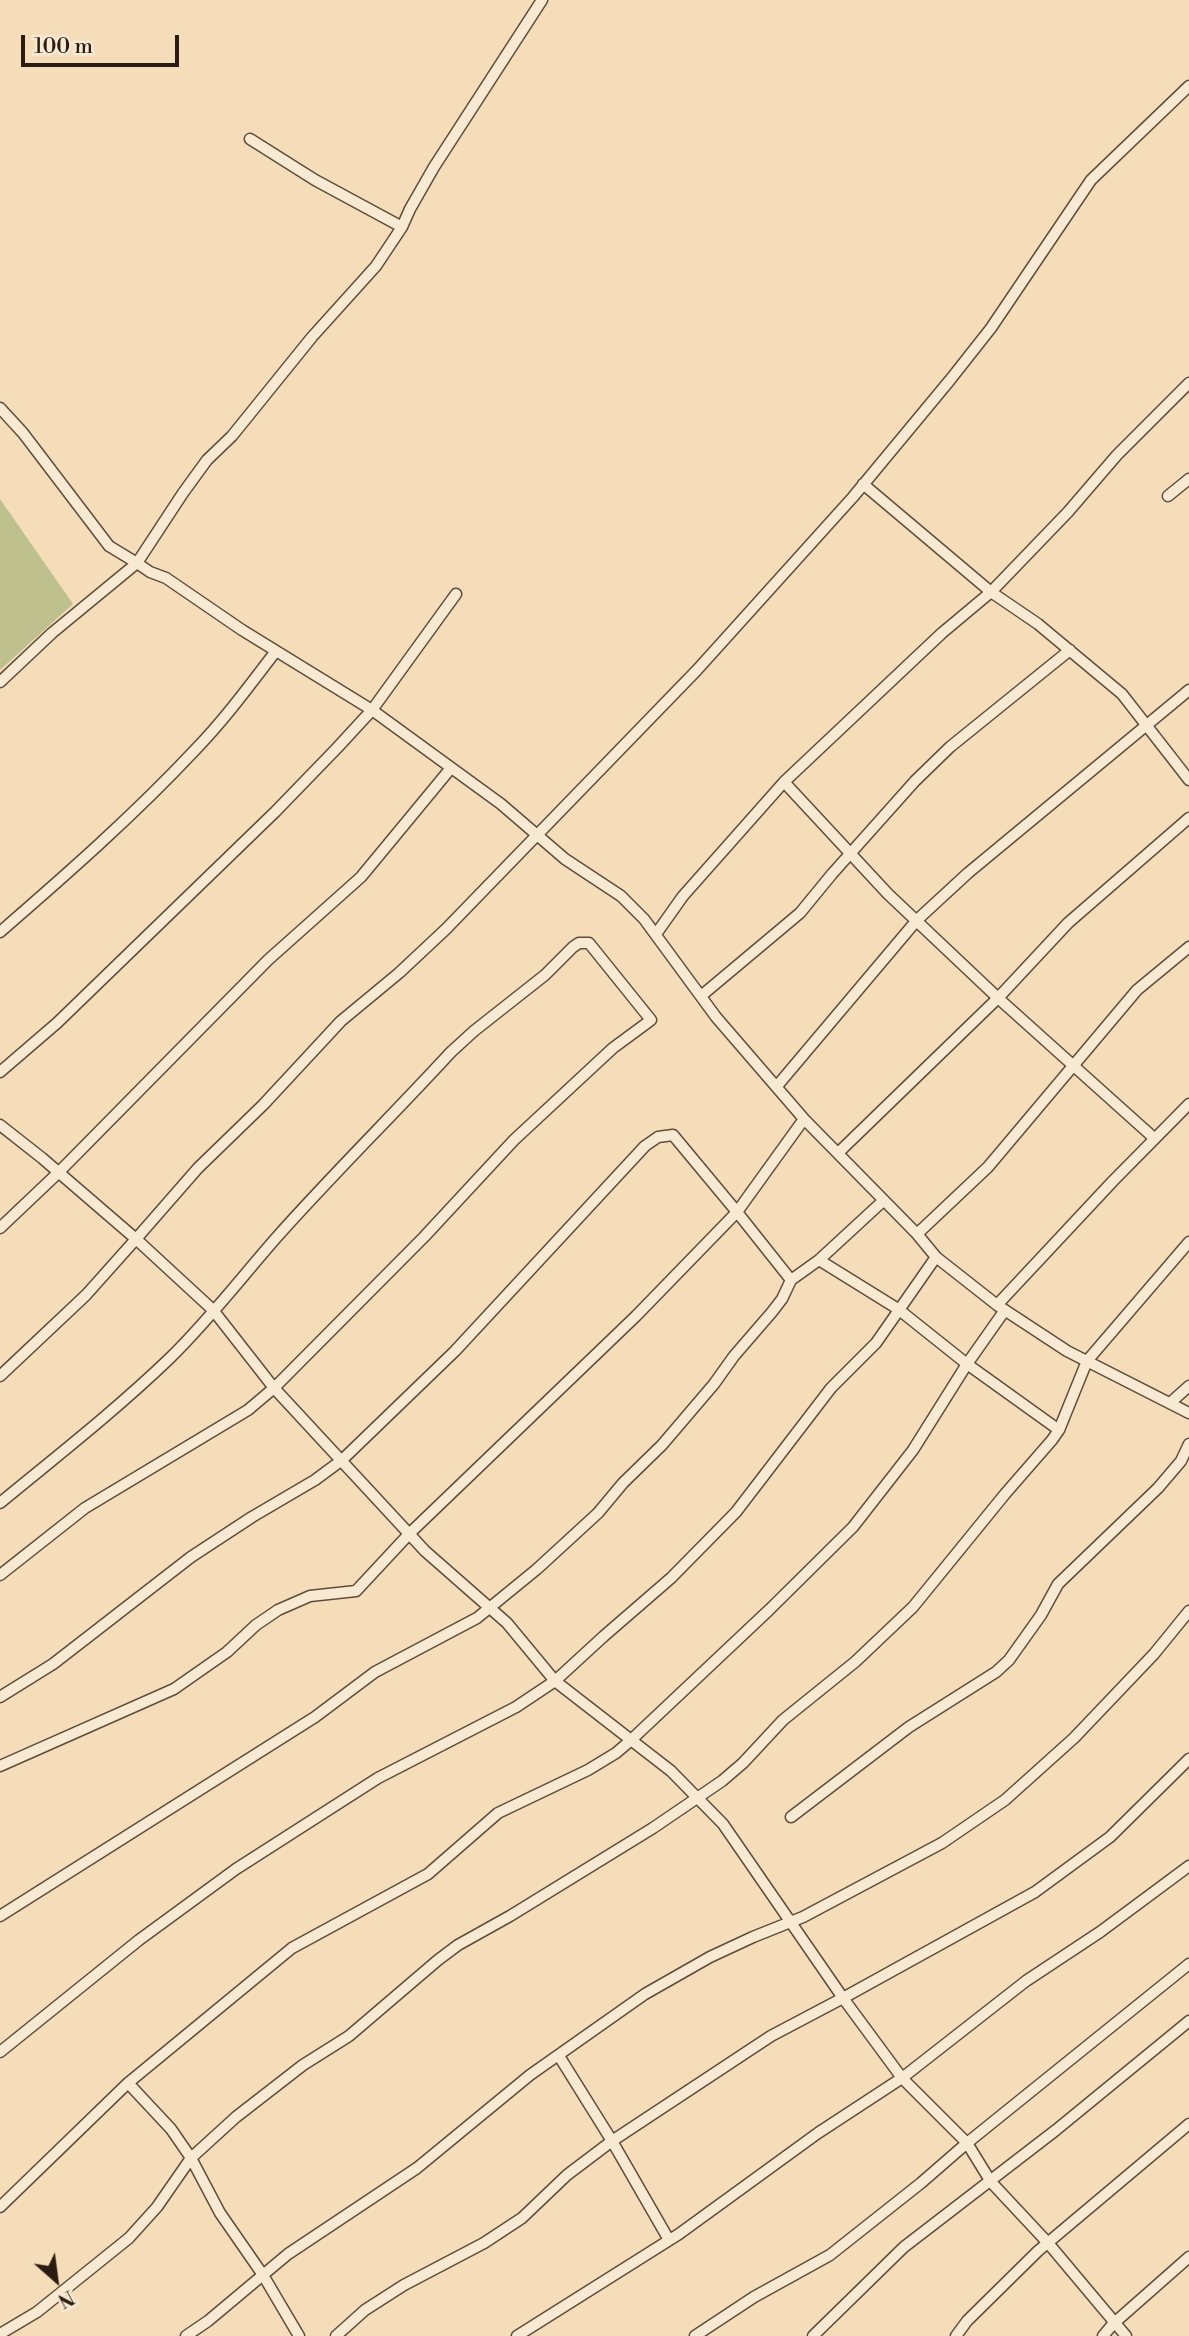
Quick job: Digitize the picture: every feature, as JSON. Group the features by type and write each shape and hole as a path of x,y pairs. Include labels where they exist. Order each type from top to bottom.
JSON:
{"street":[{"path":"0,682 52,633 137,563 207,460 232,436 312,337 376,266 402,227 434,167 542,0"},
{"path":"0,1376 86,1295 198,1168 263,1105 341,1021 399,973 446,929 697,670 863,484 990,328 1091,180 1189,86"},
{"path":"250,139 315,180 402,227"},
{"path":"656,934 683,896 784,782 942,633 991,592 1068,512 1117,455 1189,383"},
{"path":"0,408 23,433 109,546 150,572 166,578 372,710 501,804 565,859 621,897 656,934 701,996 804,1119 936,1256 1001,1308 1087,1362 1189,1413"},
{"path":"1168,496 1189,479"},
{"path":"863,484 991,592 1038,624 1122,694 1189,780"},
{"path":"0,1072 57,1023 275,812 372,710 456,594"},
{"path":"0,932 54,885 197,749 237,703 276,650"},
{"path":"701,996 800,913 915,781 950,747 1070,650"},
{"path":"777,1086 917,920 968,873 1189,690"},
{"path":"0,1228 268,961 361,877 452,768"},
{"path":"784,782 850,854 998,998 1154,1138"},
{"path":"838,1153 998,998 1068,923 1189,818"},
{"path":"0,1503 170,1357 276,1238 451,1052 545,975 573,947 579,943 589,943 651,1020 613,1048 514,1140 424,1237 274,1388 248,1410 85,1508 0,1575"},
{"path":"917,1234 988,1167 1137,990 1189,947"},
{"path":"0,2207 128,2083 292,1948 428,1874 498,1813 589,1769 630,1741 769,1611 853,1527 913,1450 1001,1308 1154,1138 1189,1104"},
{"path":"0,1766 174,1689 227,1652 256,1625 278,1610 310,1596 353,1593 410,1533 636,1316 737,1212 804,1119"},
{"path":"0,1125 136,1239 213,1310 274,1388 425,1550 507,1623 555,1681 671,1771 723,1824 902,2078 967,2143 990,2182 1048,2243 1113,2324 1126,2336"},
{"path":"0,1698 53,1664 191,1557 342,1460 455,1351 637,1155 658,1137 673,1135 791,1280"},
{"path":"0,1916 315,1717 375,1672 477,1618 520,1584 568,1542 662,1445 772,1312 791,1280 819,1261 883,1201"},
{"path":"0,2334 37,2312 129,2238 157,2207 191,2158 236,2117 303,2065 349,2036 458,1945 698,1799 743,1763 783,1720 855,1662 913,1607 1059,1430 1087,1362 1189,1242"},
{"path":"0,2052 139,1940 236,1869 378,1778 516,1707 555,1681 671,1578 736,1512 831,1388 876,1343 936,1256"},
{"path":"819,1261 898,1309 967,1364 1059,1430"},
{"path":"1170,1403 1189,1386"},
{"path":"791,1817 909,1727 996,1672 1009,1660 1041,1615 1058,1584 1086,1554 1158,1488 1181,1461 1189,1444"},
{"path":"186,2336 288,2253 417,2168 530,2075 645,1994 710,1957 792,1922 942,1843 1005,1800 1074,1738 1154,1654 1189,1611"},
{"path":"336,2336 365,2310 404,2285 484,2244 522,2218 567,2175 612,2141 771,2036 1035,1892 1110,1837 1189,1759"},
{"path":"517,2336 669,2240 818,2133 902,2078 1027,1981 1100,1932 1189,1866"},
{"path":"695,2336 754,2297 830,2255 1189,1964"},
{"path":"813,2336 904,2247 990,2182 1189,2021"},
{"path":"559,2056 669,2240"},
{"path":"128,2083 171,2129 191,2158 220,2213 263,2275 299,2336"},
{"path":"956,2336 967,2321 1048,2243 1189,2124"},
{"path":"1103,2336 1189,2257"}],"green space":[{"path":"0,499 73,604 0,670"}]}
